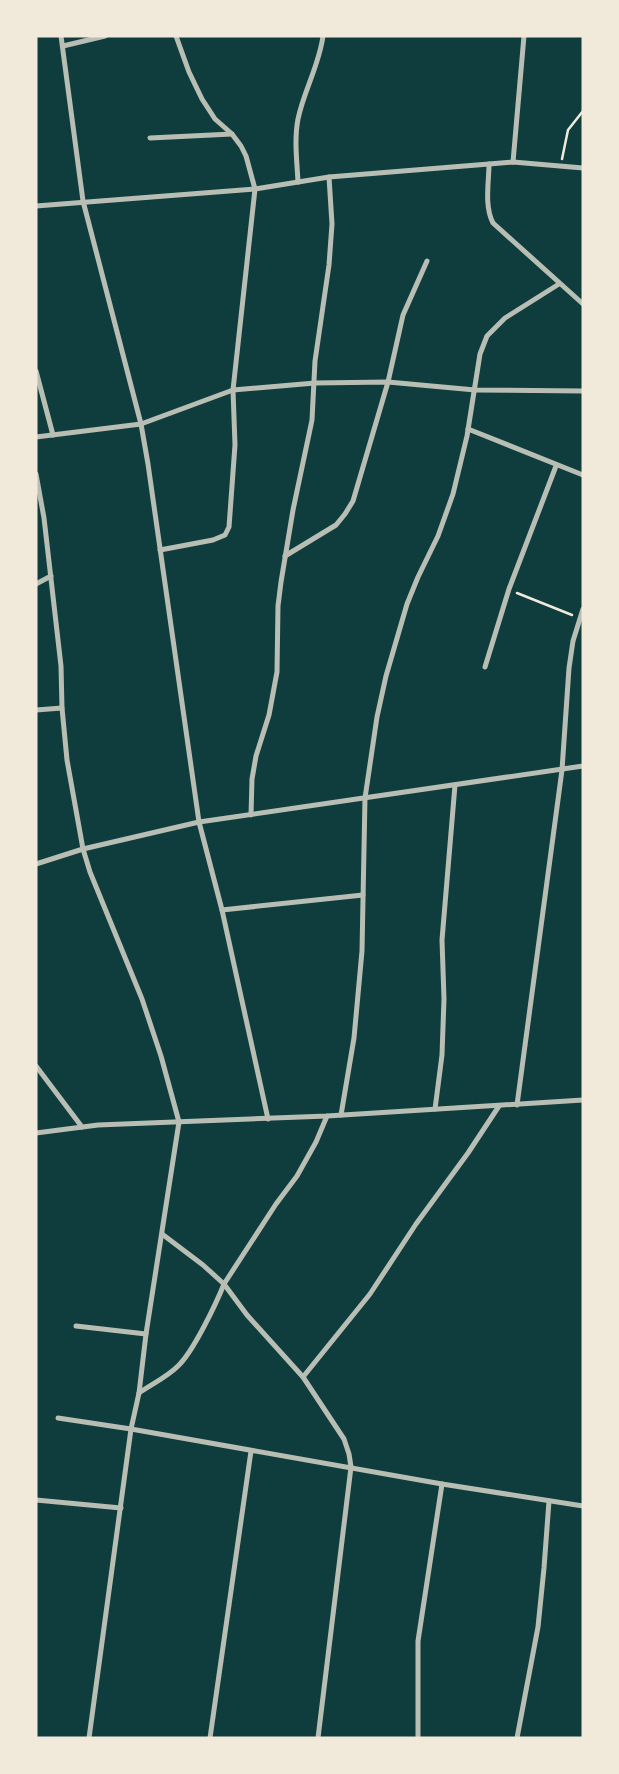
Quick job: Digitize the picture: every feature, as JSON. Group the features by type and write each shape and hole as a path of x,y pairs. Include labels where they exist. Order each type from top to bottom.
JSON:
{"street":[{"path":"62,36 83,201 141,424 200,822 222,910 268,1119"},
{"path":"63,46 105,36"},
{"path":"160,550 213,540 225,535 229,527 235,445 234,390 255,189 246,156 232,134 215,118 202,99 176,36"},
{"path":"298,182 296,149 298,117 318,62 323,36"},
{"path":"512,162 524,36"},
{"path":"150,138 232,134"},
{"path":"36,206 255,189 329,177 512,162 583,168"},
{"path":"489,164 488,207 493,223 583,304"},
{"path":"251,814 252,779 256,756 269,715 277,672 278,606 293,510 312,420 315,361 329,265 332,224 329,177"},
{"path":"286,556 336,525 353,501 388,382 403,314 428,261"},
{"path":"342,1115 354,1038 362,951 365,798 377,717 386,676 407,604 438,536 453,494 468,429 480,354 487,336 505,318 559,284"},
{"path":"36,371 53,435"},
{"path":"36,437 141,424 234,390 315,383 388,382 474,390 583,391"},
{"path":"468,429 556,466 583,475"},
{"path":"485,667 509,589 556,466"},
{"path":"36,474 51,576 61,666 62,708 67,760 83,849 90,872 162,1056 179,1122 146,1334 139,1393 131,1429 89,1738"},
{"path":"36,584 51,576"},
{"path":"517,1105 562,770 569,668 579,618 583,609"},
{"path":"36,710 62,708"},
{"path":"36,864 83,849 200,822 583,766"},
{"path":"435,1109 442,1046 444,999 442,940 455,786"},
{"path":"222,910 363,895"},
{"path":"36,1066 82,1127"},
{"path":"36,1133 82,1127 327,1116 583,1100"},
{"path":"303,1377 370,1294 416,1224 468,1153 499,1106"},
{"path":"139,1393 178,1366 187,1355 224,1284 276,1204 297,1176 316,1142 327,1116"},
{"path":"162,1234 203,1265 224,1284 247,1316 303,1377 344,1439 349,1454 351,1468 318,1738"},
{"path":"76,1326 146,1334"},
{"path":"58,1418 131,1429 442,1484 583,1506"},
{"path":"210,1738 251,1451"},
{"path":"418,1738 418,1641 442,1484"},
{"path":"36,1500 121,1508"},
{"path":"517,1738 538,1628 549,1500"}],"path":[{"path":"560,166 568,130 583,111"},
{"path":"509,589 579,618"}]}
